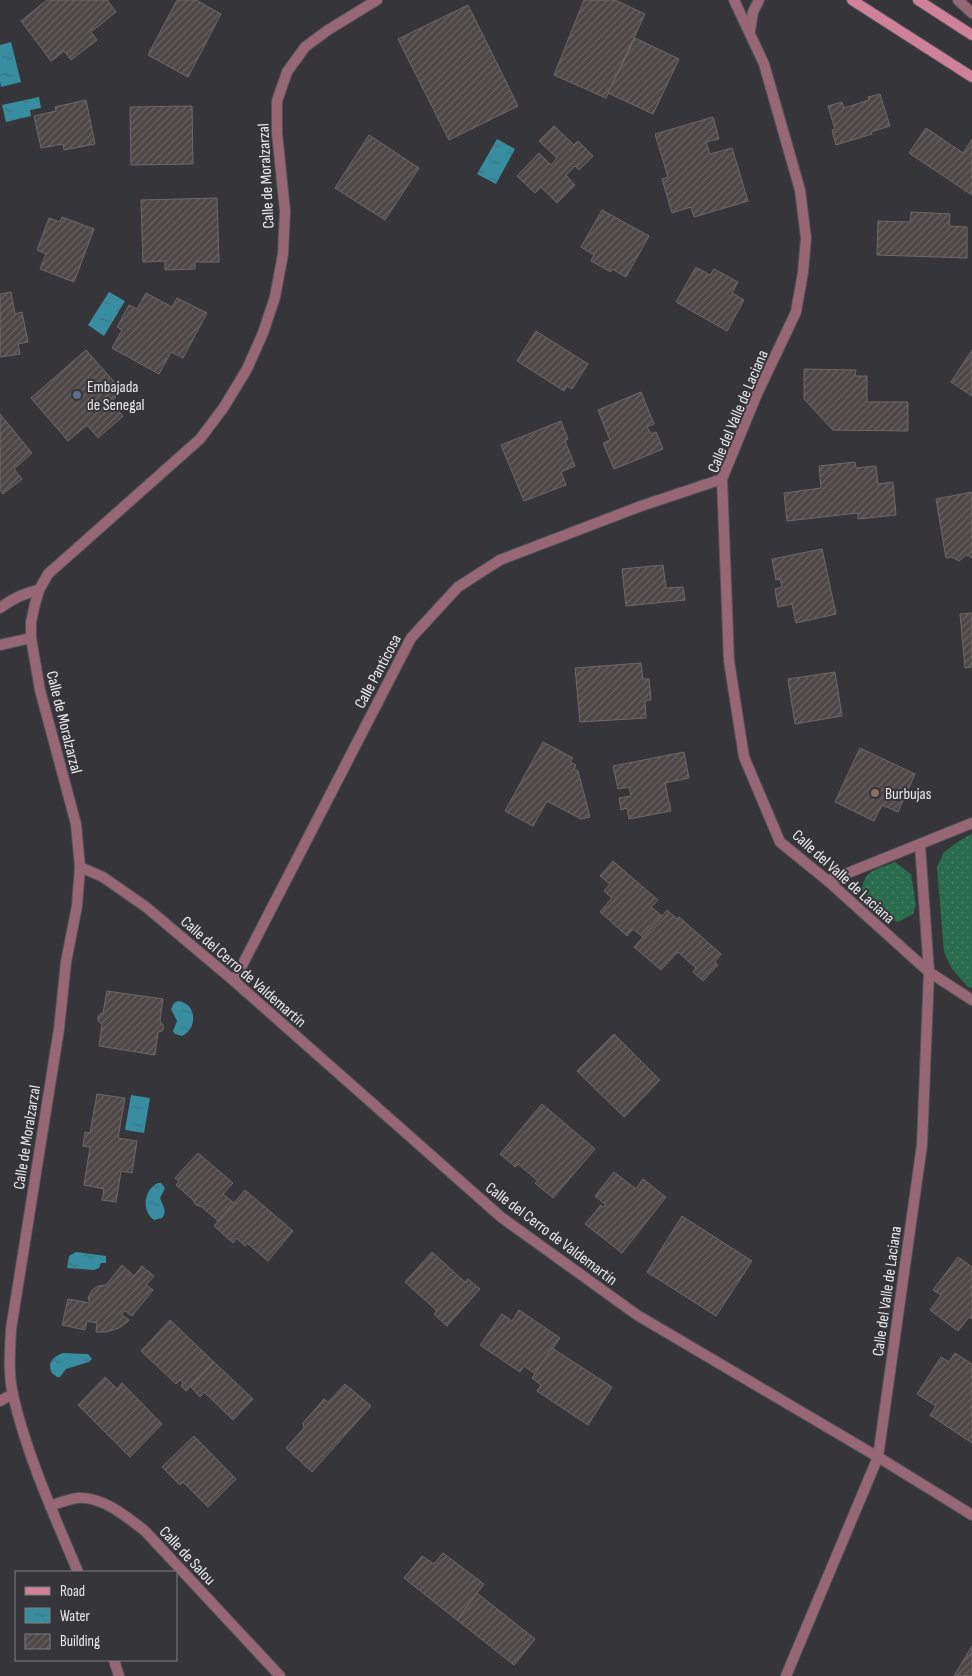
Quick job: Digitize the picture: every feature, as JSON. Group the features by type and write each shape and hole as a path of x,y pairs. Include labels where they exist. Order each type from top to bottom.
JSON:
{"main road":[{"path":"852,0 972,77"},
{"path":"918,0 972,35"}],"street":[{"name":"Calle de Moralzarzal","path":"78,1571 50,1506 27,1441 13,1394 9,1365 11,1329 58,1029 66,962 77,906 80,867 76,824 40,690 31,638 31,622 39,590 48,574 200,439 224,407 247,369 264,333 275,297 282,254 285,212 277,133 277,101 287,72 305,47 328,30 377,0"},
{"name":"Calle del Valle de Laciana","path":"734,0 764,64 800,190 806,238 803,272 796,312 757,394 722,479 729,661 744,757 780,842 828,881 929,972 922,1145 878,1457 786,1676"},
{"path":"750,32 753,12 759,0"},
{"path":"958,0 972,13"},
{"name":"Calle Panticosa","path":"234,981 411,638 458,587 500,560 641,506 722,479"},
{"path":"1,607 14,598 39,590"},
{"path":"0,645 31,638"},
{"path":"828,881 972,823"},
{"path":"920,845 929,972 972,1000"},
{"name":"Calle del Cerro de Valdemartín","path":"80,867 103,877 146,907 234,981 501,1217 637,1315 878,1457 972,1516"},
{"path":"0,1401 13,1394"},
{"name":"Calle de Salou","path":"50,1506 79,1498 95,1501 127,1517 145,1531 280,1676"},
{"path":"114,1661 119,1676"}],"green space":[{"path":"972,834 972,988 968,987 952,969 944,952 937,867 944,852"},
{"path":"895,862 911,874 916,905 913,914 898,922 890,919 862,893 865,879 868,875 876,869"}],"water":[{"path":"11,42 21,82 1,87 0,45"},
{"path":"39,97 41,108 30,110 31,116 6,122 2,105"},
{"path":"497,139 515,149 496,184 477,174"},
{"path":"109,292 125,301 104,336 88,325"},
{"path":"178,1001 189,1006 193,1017 191,1028 182,1036 175,1034 173,1031 177,1021 171,1009 174,1003"},
{"path":"131,1095 150,1098 144,1133 125,1130"},
{"path":"158,1183 161,1183 165,1188 160,1198 164,1208 164,1215 162,1218 154,1220 147,1211 146,1200 150,1190"},
{"path":"76,1252 106,1256 106,1263 101,1263 99,1268 94,1270 67,1268 69,1256"},
{"path":"63,1353 88,1354 92,1359 89,1362 66,1369 60,1377 57,1377 52,1373 50,1366 56,1356"}],"building":[{"path":"47,0 107,0 116,12 91,32 97,40 71,60 64,51 51,61 21,21"},
{"path":"177,0 196,0 221,14 188,77 148,55"},
{"path":"584,0 615,0 645,14 606,98 554,75"},
{"path":"468,5 518,106 449,140 398,39"},
{"path":"635,38 679,59 653,114 608,93"},
{"path":"880,94 890,126 871,132 872,134 836,145 832,130 835,129 828,106 842,102 844,108 869,100 868,97"},
{"path":"86,100 95,144 64,150 63,144 41,148 34,116 56,111 55,107"},
{"path":"192,106 193,164 131,165 130,107"},
{"path":"713,117 719,139 706,142 710,154 732,148 748,201 694,217 691,207 672,213 662,179 668,177 655,134"},
{"path":"554,126 574,145 578,141 593,156 579,170 575,166 566,175 575,185 557,203 541,187 535,193 517,176 539,153 551,165 557,158 539,141"},
{"path":"926,128 963,153 972,139 972,195 909,153"},
{"path":"369,135 419,168 385,220 335,188"},
{"path":"217,198 219,262 195,262 195,269 165,270 165,261 143,262 141,200"},
{"path":"602,210 649,236 626,277 612,269 611,272 591,261 594,255 581,247"},
{"path":"911,212 950,214 949,226 967,227 967,258 877,255 878,221 910,222"},
{"path":"62,217 94,229 74,282 40,269 46,254 37,250 49,218 60,222"},
{"path":"696,267 710,275 714,269 738,282 732,293 744,300 727,331 676,302"},
{"path":"11,292 15,314 22,312 28,342 18,344 20,354 0,357 0,294"},
{"path":"146,293 172,307 177,298 207,313 183,358 171,352 159,374 112,348 122,330 117,327 129,305 137,309"},
{"path":"536,331 588,364 572,389 567,386 564,391 517,361"},
{"name":"Embajada de Senegal","path":"86,350 122,391 111,402 123,416 98,438 87,425 68,441 31,398"},
{"path":"972,350 972,396 951,382"},
{"path":"804,369 856,370 855,376 867,376 867,402 908,402 908,431 833,430 804,399"},
{"path":"641,392 654,424 647,427 651,434 656,432 663,449 614,469 603,443 610,440 598,410"},
{"path":"0,414 32,453 14,469 22,479 3,494 0,490"},
{"path":"561,421 568,439 565,441 575,466 561,472 566,485 524,501 501,445"},
{"path":"855,462 856,468 876,466 878,484 893,482 896,515 858,519 858,513 787,521 784,493 821,488 819,466"},
{"path":"972,492 972,558 968,555 959,561 952,557 946,558 936,499"},
{"path":"822,549 836,614 796,623 792,604 778,607 775,589 782,587 780,579 776,580 772,559"},
{"path":"663,565 666,588 683,587 685,600 626,606 622,569"},
{"path":"972,613 972,667 965,668 960,614"},
{"path":"641,663 643,679 649,679 651,700 645,701 646,718 580,722 575,668"},
{"path":"835,672 842,716 795,724 788,679"},
{"path":"543,742 573,758 570,762 576,765 574,769 578,771 590,817 581,819 547,801 533,826 505,811"},
{"path":"860,748 915,774 898,812 882,805 874,821 835,802"},
{"path":"684,752 689,778 665,783 671,811 629,819 627,808 621,810 619,798 631,796 629,787 618,789 613,766"},
{"path":"613,861 658,900 651,907 662,916 643,937 633,929 627,936 600,912 612,898 604,891 610,884 600,876"},
{"path":"667,910 677,919 679,917 721,954 715,962 718,965 703,981 693,972 696,968 678,952 661,970 634,947"},
{"path":"107,991 163,999 160,1021 164,1027 162,1031 158,1032 155,1055 99,1046 102,1024 98,1021 98,1017 103,1013"},
{"path":"614,1034 660,1080 624,1117 577,1071"},
{"path":"97,1094 125,1098 118,1138 137,1141 132,1173 121,1171 116,1202 102,1200 104,1189 84,1185 90,1147 83,1146 85,1132 90,1133"},
{"path":"542,1104 595,1149 553,1198 535,1183 538,1181 518,1164 515,1167 500,1154"},
{"path":"198,1153 233,1183 223,1194 234,1203 218,1221 202,1207 196,1205 176,1185 179,1181 175,1178"},
{"path":"614,1172 636,1189 643,1179 666,1197 622,1253 585,1224 601,1205 603,1207 606,1205 595,1196"},
{"path":"245,1190 293,1231 268,1261 247,1243 245,1246 236,1238 233,1243 214,1226"},
{"path":"682,1216 752,1261 716,1316 647,1272"},
{"path":"432,1252 465,1282 468,1279 480,1289 447,1326 434,1314 437,1311 405,1282"},
{"path":"958,1257 972,1267 972,1319 969,1317 958,1331 930,1310 941,1295 933,1290"},
{"path":"122,1265 134,1276 142,1266 154,1276 146,1285 153,1290 132,1316 125,1311 121,1314 129,1320 119,1328 106,1332 96,1332 97,1323 87,1321 85,1330 62,1325 68,1299 90,1303 88,1298 92,1290 98,1286 106,1285"},
{"path":"519,1310 560,1338 535,1374 524,1366 520,1372 480,1345 502,1314 512,1321"},
{"path":"170,1320 214,1362 186,1391 181,1386 183,1383 180,1380 176,1384 141,1351"},
{"path":"552,1348 612,1387 588,1425 537,1391 541,1385 532,1378"},
{"path":"955,1353 972,1364 972,1443 930,1415 936,1406 917,1394 941,1357 949,1362"},
{"path":"214,1362 253,1399 233,1420 204,1392 200,1397 191,1387"},
{"path":"105,1377 117,1389 122,1383 162,1424 130,1457 78,1405"},
{"path":"345,1384 371,1406 312,1472 286,1448 304,1428 303,1423 324,1399 328,1402"},
{"path":"194,1436 236,1479 208,1507 183,1482 180,1485 162,1467"},
{"path":"443,1553 484,1584 457,1620 404,1578 422,1556 434,1564"},
{"path":"477,1593 535,1639 514,1665 457,1620"},
{"path":"972,1646 972,1676 954,1676"}],"place":[{"name":"Embajada de Senegal","path":"77,395"},
{"name":"Burbujas","path":"875,793"}]}
